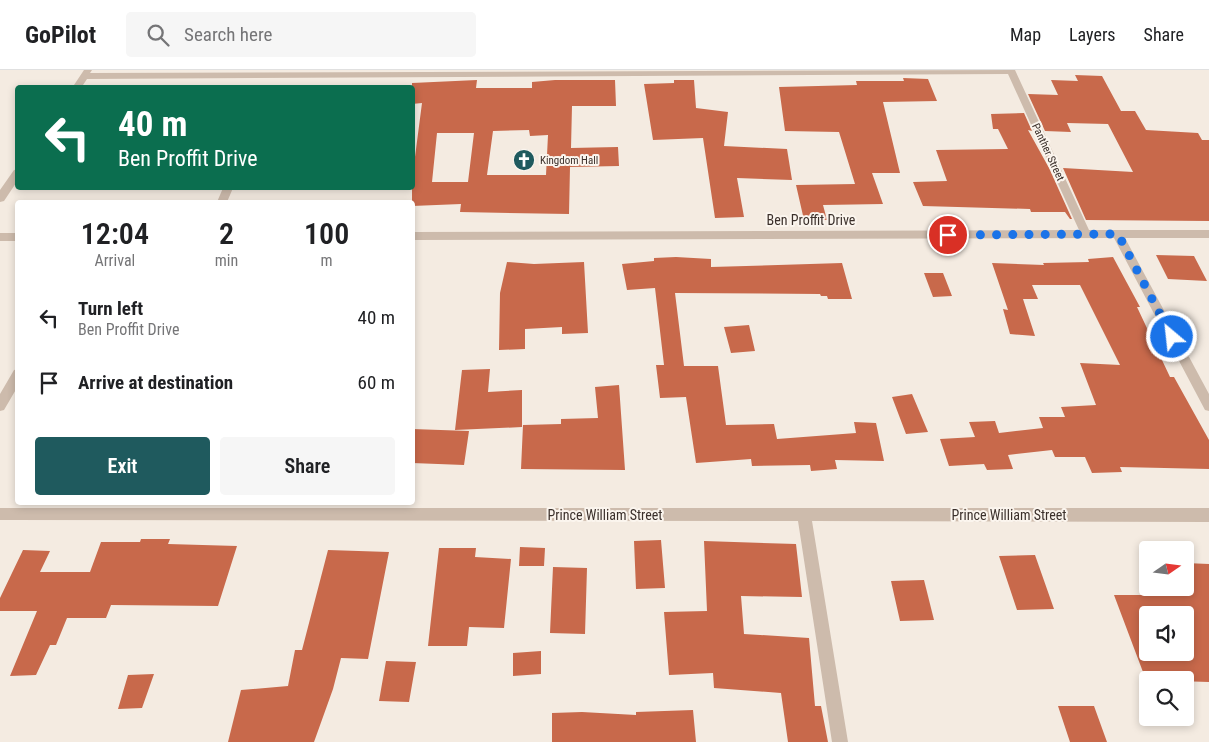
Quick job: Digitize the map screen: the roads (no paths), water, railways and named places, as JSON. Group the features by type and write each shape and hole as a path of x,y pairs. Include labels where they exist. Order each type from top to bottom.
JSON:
{"street":[{"path":"78,85 86,73 1011,71"},
{"name":"Panther Street","path":"1011,71 1086,234"},
{"path":"269,85 274,73"},
{"path":"0,198 15,176"},
{"path":"1118,234 1209,406"},
{"name":"Ben Proffit Drive","path":"415,236 1209,234"},
{"path":"0,237 15,237"},
{"path":"0,406 15,379"},
{"name":"Prince William Street","path":"0,514 1209,515"},
{"path":"804,515 840,742"}],"place":[{"name":"Kingdom Hall","path":"524,160"}]}
